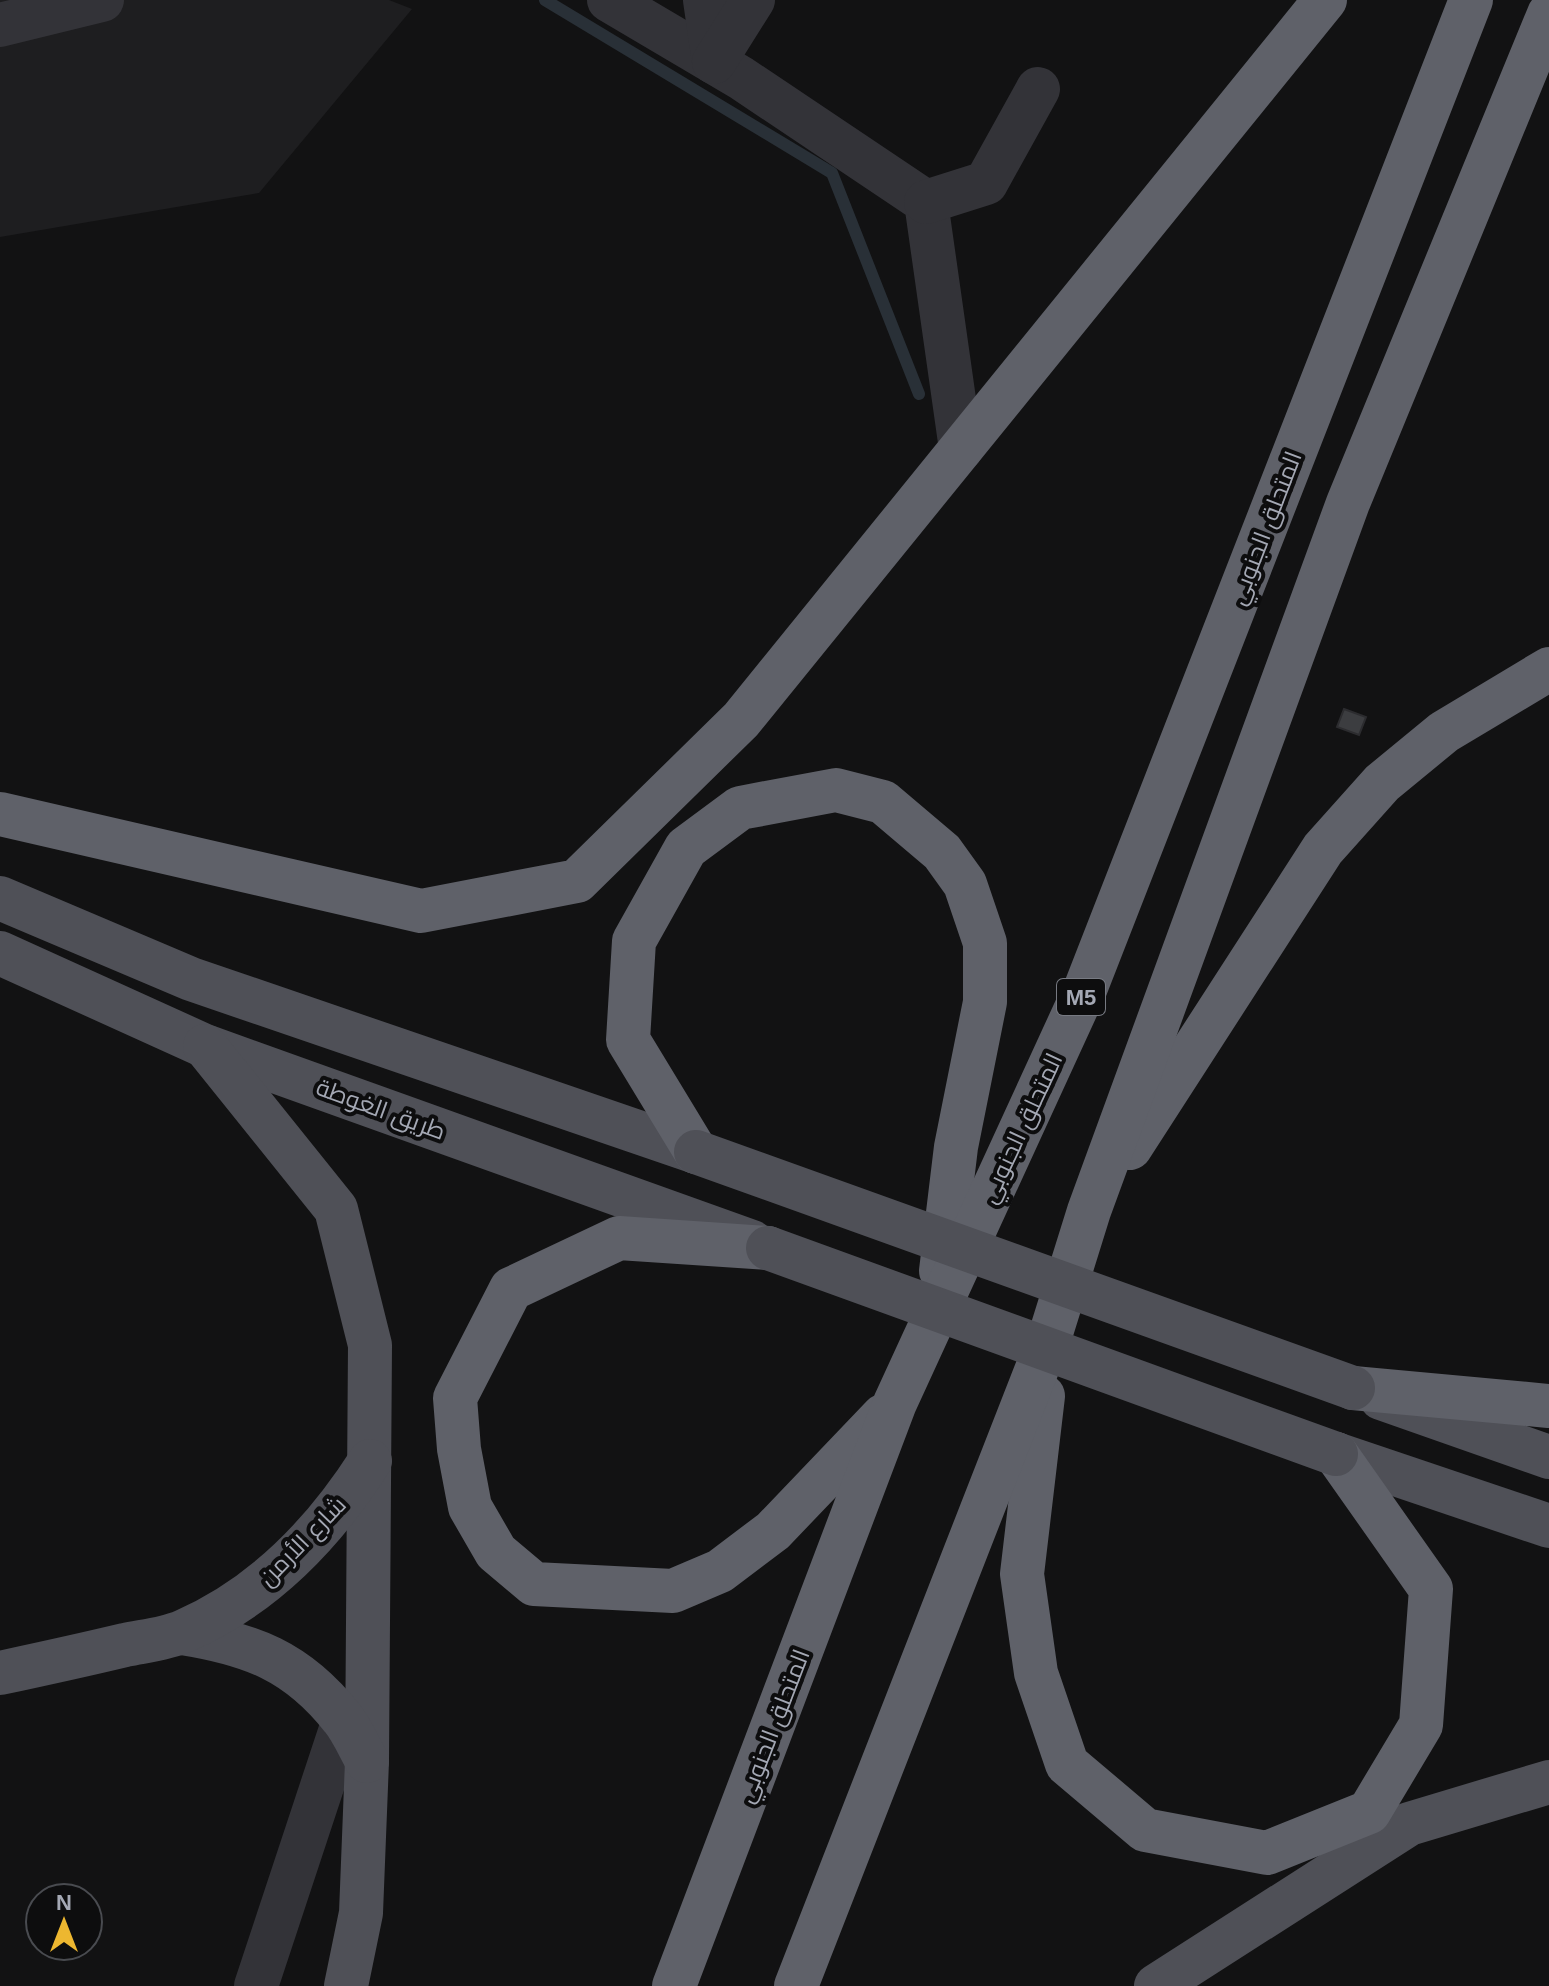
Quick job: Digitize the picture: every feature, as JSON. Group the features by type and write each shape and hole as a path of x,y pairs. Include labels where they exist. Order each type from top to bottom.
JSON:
{"highway":[{"path":"0,814 421,911 577,881 741,720 1325,0"},
{"name":"المتحلق الجنوبي","path":"674,1986 895,1403 1086,987 1471,0"},
{"path":"796,1986 1051,1333 1089,1211 1348,503 1549,14"},
{"path":"1089,1211 1323,849 1382,783 1444,732 1549,669"},
{"path":"696,1152 628,1040 634,941 686,848 740,808 836,790 883,802 942,852 965,884 985,943 985,1002 956,1147 937,1309"},
{"path":"768,1248 619,1238 511,1289 455,1398 459,1449 470,1507 496,1552 534,1584 673,1591 720,1571 773,1531 895,1403"},
{"path":"1051,1333 1022,1574 1036,1673 1067,1764 1145,1830 1267,1853 1369,1812 1421,1725 1431,1589 1336,1454"},
{"path":"1353,1388 1549,1406"}],"main road":[{"path":"0,898 191,979 696,1152 1549,1457"},
{"name":"طريق الغوطة","path":"0,953 205,1046 1336,1454 1549,1526"},
{"path":"205,1046 336,1209 370,1345 367,1761 361,1913 346,1986"},
{"name":"شارع الأرمن","path":"0,1673 182,1633 223,1611 291,1560 347,1497 370,1461"},
{"name":"شارع الأرمن","path":"182,1633 229,1641 273,1657 312,1685 344,1720 367,1761"},
{"path":"1156,1986 1409,1824 1549,1782"}],"street":[{"path":"0,25 102,0"},
{"path":"609,0 714,62 926,202 961,449"},
{"path":"705,0 714,62"},
{"path":"714,62 753,0"},
{"path":"926,202 986,183 1038,89"},
{"path":"256,1986 344,1720"}],"shaded area":[{"path":"0,0 389,0 412,9 259,193 0,237"}],"building":[{"path":"1344,709 1366,717 1359,735 1337,727"}],"waterway":[{"path":"545,0 832,173 919,394"}]}
